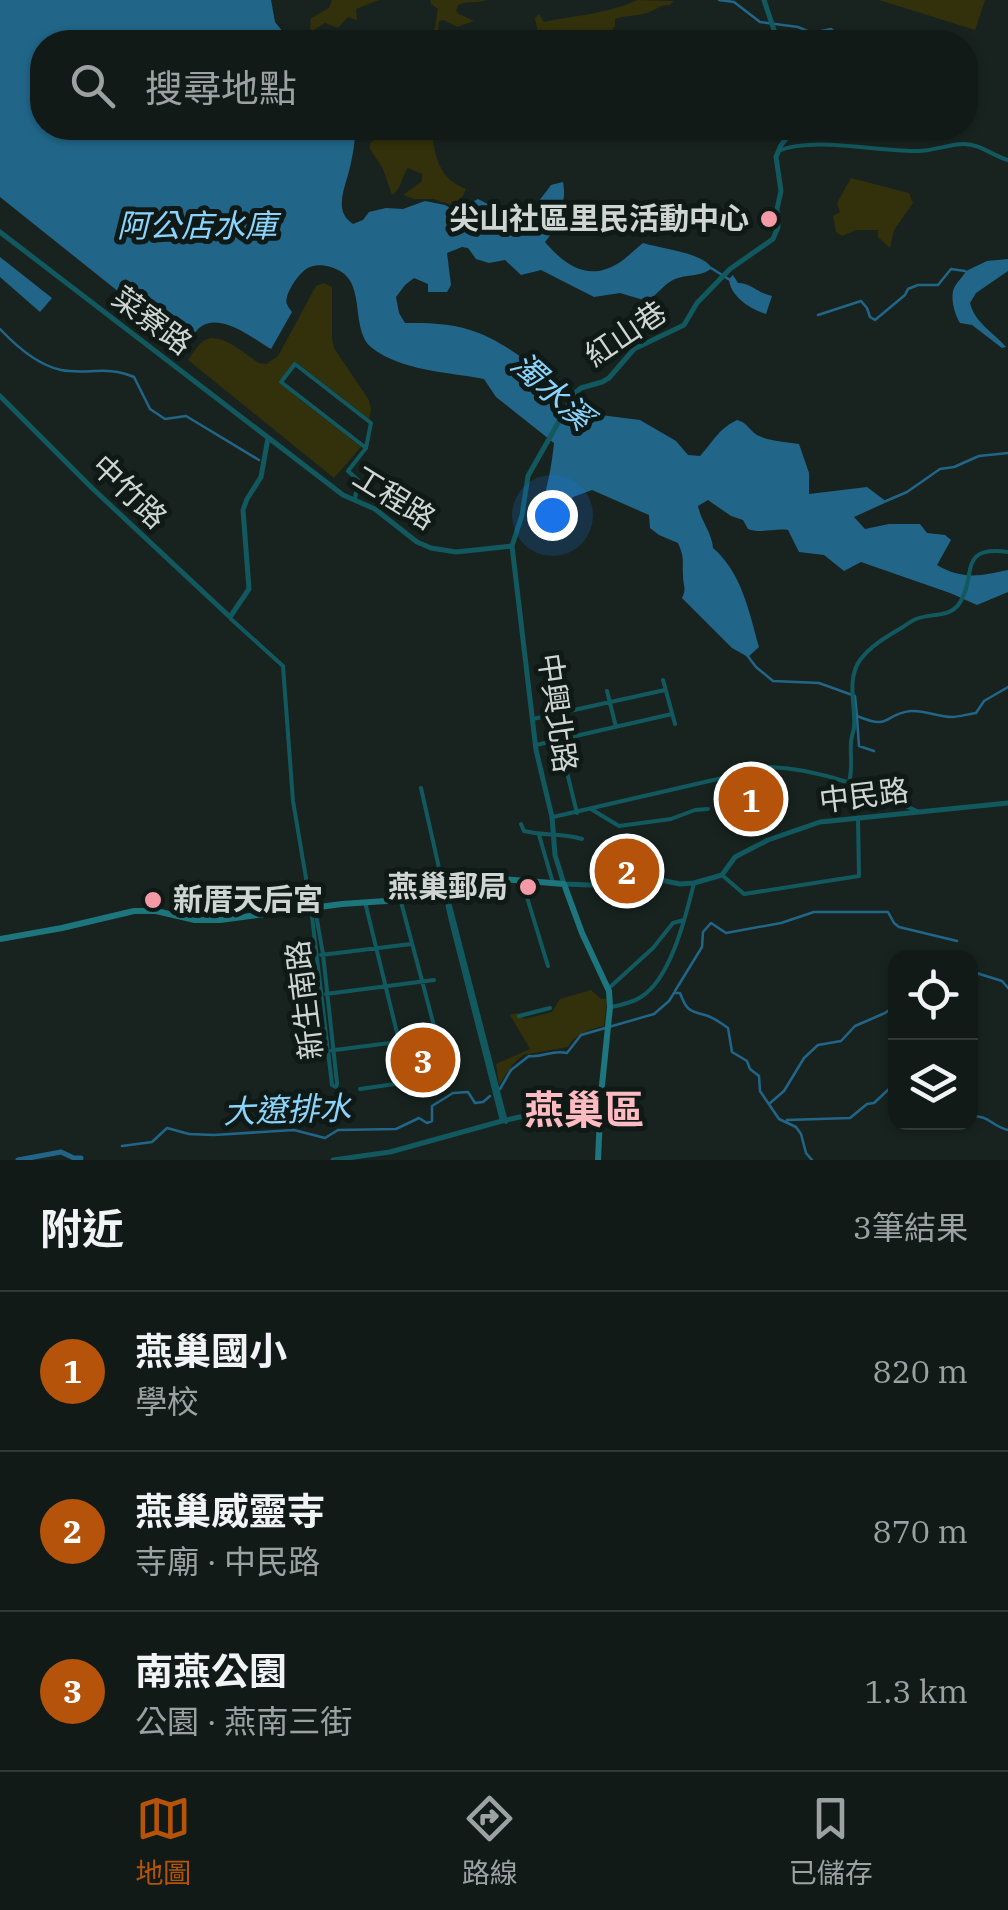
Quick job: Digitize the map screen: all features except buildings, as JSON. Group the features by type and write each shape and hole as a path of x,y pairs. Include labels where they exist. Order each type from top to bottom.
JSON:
{"main road":[{"name":"中民路","path":"0,941 134,911 220,920 401,901 501,879 564,884"},
{"path":"564,884 608,988 610,1007 596,1160"}],"street":[{"path":"764,0 774,30"},
{"path":"778,151 786,140"},
{"path":"778,151 822,146 927,151 965,144 1008,160"},
{"name":"紅山巷","path":"512,546 528,476 567,404 581,388 609,378 634,349 684,325 697,303 724,276 776,235 781,191 778,151"},
{"name":"菜寮路","path":"0,232 268,438"},
{"path":"354,502 358,480 348,471 366,448 371,423 295,364 281,382 366,448"},
{"name":"中竹路","path":"0,396 230,617"},
{"path":"268,438 262,478 246,499 243,510 249,589 230,617 282,666 293,801 313,910"},
{"name":"工程路","path":"268,438 354,502 376,510 430,548 456,552 512,546"},
{"name":"中興北路","path":"512,546 532,720 552,817 555,855 564,884"},
{"path":"849,782 854,727 852,697 858,662 877,643 915,619 948,612 960,602 977,556 990,550 1008,552"},
{"path":"663,680 674,724"},
{"path":"532,720 665,690"},
{"path":"606,692 616,727"},
{"path":"536,744 672,714"},
{"path":"559,740 578,813"},
{"path":"552,817 770,767 810,770 920,812"},
{"path":"421,788 504,1121"},
{"name":"中民路","path":"564,884 646,877 694,883 722,875 735,857 773,838 820,822 1008,803"},
{"path":"591,810 618,826 708,809"},
{"path":"722,875 744,894 859,876 858,817"},
{"path":"521,824 524,831 540,835 582,839"},
{"path":"540,835 553,883"},
{"path":"522,880 548,966"},
{"path":"610,1007 640,998 652,986 677,944 694,883"},
{"path":"330,1050 437,1037 401,901"},
{"path":"360,1089 409,1082 365,903"},
{"name":"新生南路","path":"313,910 324,954 332,1085 336,1087 330,1050"},
{"name":"新生南路","path":"313,910 316,956 325,994"},
{"path":"608,988 653,948 673,922 684,920"},
{"path":"316,956 412,944"},
{"path":"325,994 434,980"},
{"path":"519,1016 550,1008"},
{"path":"333,1160 390,1152 600,1098"}],"shaded area":[{"path":"332,0 379,0 356,9 357,20 348,17 338,28 325,23 311,30 311,18 329,8"},
{"path":"430,0 487,0 458,5 459,14 474,21 457,27 439,21 438,30 434,30 438,9"},
{"path":"638,0 674,1 647,13 615,19 612,30 537,30 535,18 539,14 544,22"},
{"path":"879,0 985,0 975,30"},
{"path":"433,140 443,172 466,189 463,196 452,205 403,195 422,181 422,174 408,168 392,195 370,143"},
{"path":"851,178 909,193 913,203 894,230 890,248 878,237 878,230 856,230 842,236 836,232 833,216 840,212 837,203"},
{"path":"324,283 332,287 334,348 369,400 369,419 296,362 279,383 361,447 334,478 188,360 200,344 211,338 225,341 266,364 278,356 316,286"},
{"path":"591,990 607,999 604,1026 583,1033 568,1047 523,1055 499,1085 496,1064 530,1049 510,1015 517,1013 525,1019 552,1012 560,999"},
{"path":"433,1041 440,1062 419,1079 410,1079 403,1046"}],"water":[{"name":"阿公店水庫","path":"0,0 271,0 275,22 281,30 30,30 30,140 354,140 342,203 344,215 353,224 369,212 386,208 403,209 425,201 455,211 478,199 492,206 497,224 534,214 551,185 563,182 561,206 544,224 552,233 545,242 568,263 586,271 606,269 643,243 690,255 712,268 673,280 647,301 620,293 594,297 541,270 521,275 505,260 489,263 476,259 468,248 462,247 447,253 451,285 447,292 428,292 428,284 414,278 396,297 405,323 446,325 481,334 540,372 557,389 554,399 569,411 640,420 676,441 688,455 700,456 720,432 737,420 761,437 799,444 809,473 809,494 867,487 887,502 854,517 865,529 920,524 927,533 945,535 951,540 937,565 971,575 1008,570 1008,592 977,605 861,562 844,571 824,555 799,552 788,530 748,529 743,520 708,500 698,506 699,511 713,548 738,581 759,647 748,657 732,648 682,598 683,559 678,543 650,528 649,515 592,490 573,497 561,516 570,533 563,539 532,528 547,487 554,443 496,397 484,379 411,366 372,348 361,331 353,287 340,271 317,265 299,275 286,299 292,312 271,349 236,328 216,323 199,328 188,342 179,340 0,197"},
{"path":"0,257 52,298 40,312 0,277"},
{"path":"1008,259 1008,271 976,293 970,303 980,322 1006,347 1002,348 972,325 960,323 953,295 966,271 987,261"},
{"path":"733,275 738,283 772,296 766,314 737,296 730,285"}],"waterway":[{"path":"719,0 734,2 760,22 805,30"},
{"path":"826,30 832,30"},
{"path":"711,268 730,280"},
{"path":"818,315 861,301 875,320 908,289 938,285 951,269 965,271"},
{"path":"0,329 28,354 52,368 134,377 150,409 165,419 186,416 259,460"},
{"path":"886,501 940,469 979,456 1008,453"},
{"path":"747,655 773,681 819,683 855,696 857,716 877,722 911,711 952,717 976,713 984,701 1008,687"},
{"path":"857,718 859,746 874,751"},
{"path":"675,991 702,947 703,932 711,923 726,933 781,923 814,912 888,912 899,927 957,941"},
{"path":"978,974 1002,981 1008,988"},
{"name":"大遼排水","path":"500,1089 511,1070 529,1056 567,1053 581,1035 654,1014 674,993 680,993 688,1008 728,1028 732,1052 747,1061 759,1076 760,1091 779,1119 796,1127 812,1160"},
{"path":"769,1104 784,1091 804,1058 818,1045 841,1041 855,1026 888,1011"},
{"path":"787,1120 850,1118 888,1090"},
{"name":"大遼排水","path":"122,1146 152,1142 167,1128 214,1135 294,1130 325,1138 338,1130 396,1129 419,1118 427,1123 432,1121 432,1106 453,1093 468,1092 475,1103 490,1096"},
{"path":"978,1117 1008,1130"},
{"name":"大遼排水","path":"18,1160 61,1152 81,1158"}],"place":[{"name":"尖山社區里民活動中心","path":"769,219"},
{"name":"燕巢國小","path":"751,799"},
{"name":"燕巢威靈寺","path":"627,871"},
{"name":"燕巢郵局","path":"528,887"},
{"name":"新厝天后宮","path":"153,900"},
{"name":"南燕公園","path":"423,1060"}],"district":[{"name":"燕巢區","path":"584,1110"}],"water label":[{"name":"濁水溪","path":"552,391"}]}
